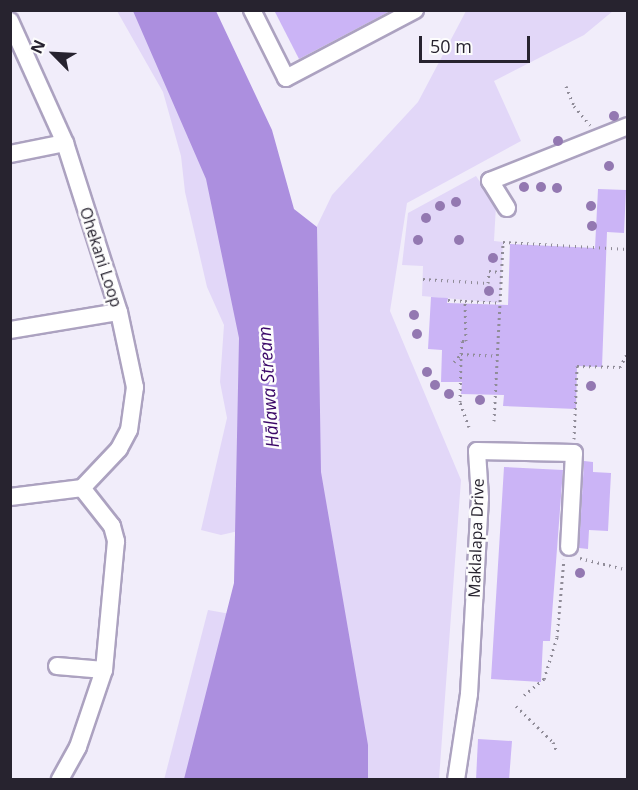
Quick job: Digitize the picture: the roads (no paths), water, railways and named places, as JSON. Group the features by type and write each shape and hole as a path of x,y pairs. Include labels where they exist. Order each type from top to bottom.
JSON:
{"street":[{"path":"252,10 286,78 415,10"},
{"name":"Ohekani Loop","path":"10,21 65,143 119,312 135,387 129,430 119,449 82,488"},
{"path":"507,208 490,181 627,126"},
{"path":"10,154 65,143"},
{"path":"10,330 119,312"},
{"name":"Maklalapa Drive","path":"456,780 469,694 480,498 477,451 573,453 569,547"},
{"path":"10,497 82,488 112,526 116,541 104,670 78,747 60,780"},
{"path":"57,666 104,670"}],"water":[{"name":"Hālawa Stream","path":"133,11 216,11 272,130 294,209 317,227 321,472 368,745 368,779 184,779 234,583 239,338 206,179"}]}
